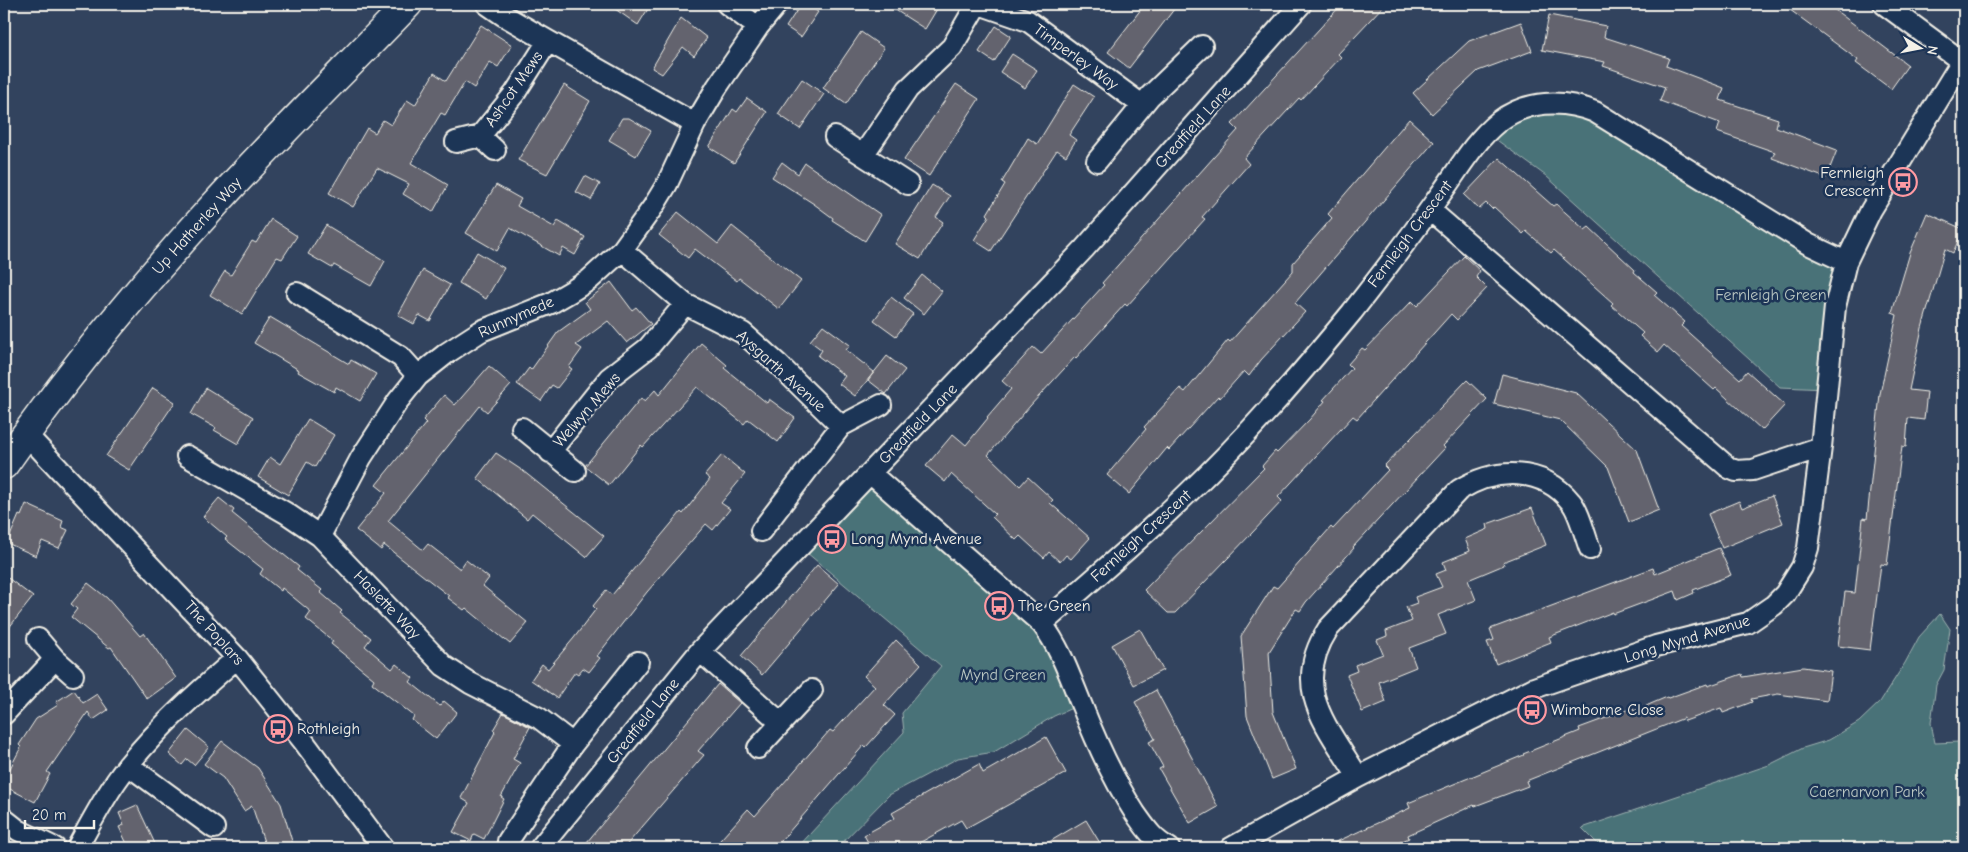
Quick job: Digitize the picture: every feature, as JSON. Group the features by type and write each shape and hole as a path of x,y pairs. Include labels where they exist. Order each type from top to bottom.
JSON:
{"street":[{"name":"Up Hatherley Way","path":"4,465 26,434 158,268 210,210 408,4"},
{"path":"488,4 548,41 696,124"},
{"path":"727,4 758,27"},
{"name":"Runnymede","path":"320,536 334,506 361,458 398,401 418,376 447,353 481,331 551,303 570,292 601,270 622,250 643,222 667,184 696,124 717,87 758,27 777,4"},
{"path":"863,155 908,89 952,47 978,4"},
{"name":"Timperley Way","path":"978,4 1028,21 1142,105"},
{"name":"Greatfield Lane","path":"540,848 700,651 1084,249 1302,4"},
{"path":"1884,4 1963,62"},
{"name":"Ashcot Mews","path":"456,142 488,143 515,93 548,41"},
{"path":"1097,161 1142,105 1202,46"},
{"name":"Long Mynd Avenue","path":"1231,848 1358,776 1534,688 1656,646 1748,623 1762,615 1785,594 1806,558 1821,447 1835,307 1846,262 1871,210 1963,62"},
{"name":"Fernleigh Crescent","path":"1042,624 1190,492 1270,409 1351,313 1430,210 1479,141 1512,113 1529,106 1542,104 1568,104 1588,109 1607,118 1808,244 1846,262"},
{"path":"835,137 908,184"},
{"path":"1430,210 1729,468 1745,472 1821,447"},
{"name":"Aysgarth Avenue","path":"622,250 686,304 743,333 778,364 841,426"},
{"path":"297,293 401,357 418,376"},
{"name":"Welwyn Mews","path":"550,452 609,378 648,348 686,304"},
{"path":"761,531 841,426 881,405"},
{"name":"Welwyn Mews","path":"522,428 575,471"},
{"name":"The Poplars","path":"26,434 237,658 304,742 383,848"},
{"name":"Haslette Way","path":"194,467 286,513 320,536 444,666 470,683 540,718 573,744"},
{"path":"870,473 1042,624 1055,641 1062,655 1102,753 1120,790 1152,837 1169,848"},
{"path":"1358,776 1318,710 1311,682 1315,654 1320,641 1328,629 1459,490 1474,481 1490,476 1507,474 1519,474 1543,481 1554,487 1573,503 1590,548"},
{"path":"38,639 55,660 73,675"},
{"path":"700,651 781,723"},
{"path":"77,848 111,789 128,765 155,733 184,704 237,658"},
{"path":"4,714 55,660"},
{"path":"508,841 573,744 638,662"},
{"path":"758,748 812,690"},
{"path":"128,765 214,828"},
{"path":"4,819 18,830 55,848"}],"green space":[{"name":"Fernleigh Green","path":"1568,104 1846,262 1827,389 1780,387 1546,176 1494,138 1529,107"},
{"name":"Mynd Green","path":"870,473 1042,624 1081,704 1054,716 994,752 958,758 889,795 837,848 797,848 904,732 902,713 941,666 800,547"},
{"name":"Caernarvon Park","path":"1940,614 1950,629 1944,670 1936,685 1931,723 1935,743 1959,742 1964,745 1964,848 1602,848 1582,828 1769,765 1803,748 1829,740 1859,722 1880,702 1919,637"}],"building":[{"path":"608,4 651,4 638,25"},
{"path":"801,4 806,4 818,12 801,37 786,27"},
{"path":"886,4 940,4 925,29"},
{"path":"1145,4 1178,4 1129,68 1108,52"},
{"path":"1342,4 1385,4 1338,54 1341,57 1301,100 1299,98 1244,158 1249,164 1202,217 1205,219 1127,306 1125,304 1075,357 988,455 1020,486 1028,477 1053,500 1050,503 1090,538 1071,559 1066,555 1060,562 1049,552 1044,558 1020,536 1016,540 992,517 995,514 951,474 945,482 926,466 953,434 966,445 1011,389 1002,381 1033,347 1041,354 1104,285 1102,283 1238,130 1232,124"},
{"path":"1782,4 1827,4 1908,65 1891,89 1856,63 1858,60"},
{"path":"1549,15 1606,26 1604,37 1669,58 1666,66 1724,88 1720,100 1778,119 1776,127 1837,150 1826,178 1772,158 1775,152 1717,132 1720,123 1660,101 1665,87 1603,66 1605,62 1542,50"},
{"path":"681,18 707,38 694,56 683,47 662,74 652,68"},
{"path":"1521,22 1532,51 1478,71 1432,114 1413,93 1469,41"},
{"path":"481,25 512,45 498,67 490,62 474,88 465,82 445,115 441,113 411,163 448,185 433,212 403,194 409,184 377,168 353,207 329,193 367,128 375,133 383,120 391,125 407,100 415,105 434,73 446,81"},
{"path":"996,26 1011,36 994,62 979,52"},
{"path":"861,32 884,48 846,104 823,88"},
{"path":"1012,54 1037,70 1025,88 1000,72"},
{"path":"802,79 824,94 800,129 778,114"},
{"path":"956,84 979,99 929,176 904,160"},
{"path":"1074,84 1094,97 1069,135 1076,140 1066,156 1057,150 991,251 974,240 1005,184 1002,182 1028,138 1037,144"},
{"path":"564,85 590,101 547,174 518,160"},
{"path":"747,98 767,112 734,163 709,147 733,109 737,112"},
{"path":"622,118 629,118 651,131 636,156 609,140"},
{"path":"1409,119 1434,142 1295,303 1305,312 1261,360 1249,376 1244,371 1220,398 1218,396 1169,450 1167,448 1129,494 1107,475 1146,429 1144,427 1180,388 1185,392 1228,340 1230,342 1293,271 1293,263 1332,218 1328,214"},
{"path":"1499,158 1553,206 1556,204 1585,230 1589,227 1657,292 1654,295 1685,322 1681,326 1740,379 1747,371 1785,405 1762,430 1716,388 1714,390 1664,345 1658,352 1640,336 1643,333 1611,305 1613,303 1554,250 1551,253 1526,231 1523,234 1494,207 1492,209 1486,203 1479,209 1464,195"},
{"path":"782,162 798,174 805,163 881,215 865,241 832,220 833,218 814,204 772,177"},
{"path":"585,176 600,184 591,200 576,192"},
{"path":"496,185 521,199 517,206 554,227 558,221 585,237 575,255 563,248 559,256 510,228 497,251 466,233"},
{"path":"932,185 950,196 936,217 943,222 920,259 895,244"},
{"path":"678,212 718,244 732,226 801,281 779,309 739,278 737,281 695,249 688,258 659,235"},
{"path":"1927,213 1963,229 1953,253 1945,249 1922,328 1909,390 1927,392 1924,420 1908,418 1906,447 1902,446 1887,565 1881,564 1870,650 1838,646 1845,592 1855,593 1863,518 1867,519 1880,394 1897,315 1892,313 1910,253"},
{"path":"271,219 297,236 282,259 277,257 242,314 210,295 225,271 231,275 252,241 256,243"},
{"path":"326,225 385,261 371,286 334,265 332,268 308,254"},
{"path":"477,252 504,268 486,299 459,283"},
{"path":"1464,256 1480,271 1476,277 1487,288 1457,320 1451,314 1357,419 1353,416 1278,497 1282,501 1252,533 1175,613 1168,613 1144,590 1264,468 1262,466 1275,451 1277,453 1310,419 1325,401 1323,400 1352,368 1348,364 1362,348 1365,350 1412,301 1417,306"},
{"path":"423,270 450,285 430,321 419,315 414,324 398,315"},
{"path":"922,275 942,291 924,314 904,298"},
{"path":"611,282 632,310 636,307 651,324 627,343 608,321 576,345 582,349 569,367 572,369 557,388 552,385 541,401 517,384 529,368 531,370 558,332 590,309 585,302"},
{"path":"891,297 913,314 896,336 874,320"},
{"path":"270,317 349,364 351,360 376,374 360,401 336,387 334,392 298,372 299,370 254,343"},
{"path":"823,325 850,345 846,350 874,372 855,396 839,384 845,376 818,356 822,350 810,341"},
{"path":"701,343 727,365 724,368 767,403 769,399 795,418 778,442 748,419 744,424 697,387 643,447 641,445 609,485 585,466 641,398 645,401 655,390 659,395"},
{"path":"887,356 905,370 886,394 868,380"},
{"path":"489,366 511,385 487,412 480,406 388,521 423,550 428,544 460,569 466,560 489,578 483,586 528,623 510,644 466,608 464,610 448,598 449,596 384,545 381,550 356,530 386,493 376,485 426,423 423,420 444,395 455,405"},
{"path":"1502,374 1576,393 1637,450 1659,510 1629,522 1608,467 1560,420 1494,404"},
{"path":"1467,380 1487,399 1443,446 1445,448 1353,547 1300,611 1296,609 1269,652 1273,712 1296,769 1272,779 1247,716 1241,636 1273,586 1277,588 1331,527 1333,529 1388,470 1384,466"},
{"path":"153,388 175,402 129,470 106,456"},
{"path":"206,388 253,417 238,444 214,430 216,428 191,414"},
{"path":"308,419 334,435 315,467 307,462 288,495 258,477 270,457 280,464"},
{"path":"496,453 523,471 604,536 586,557 532,513 527,519 477,478"},
{"path":"722,455 745,474 721,503 730,509 713,530 706,524 647,592 597,656 600,658 589,672 583,668 578,674 575,672 557,698 531,680 542,664 548,669 574,638 596,609 593,606 606,590 612,595 681,512 683,514 710,479 705,475"},
{"path":"1772,496 1783,523 1722,548 1708,514 1739,501 1742,508"},
{"path":"219,498 234,510 232,513 299,567 297,570 322,590 320,592 342,611 340,613 371,638 365,646 392,669 396,664 413,678 410,682 440,706 444,701 457,712 436,739 412,720 414,716 372,683 374,679 331,644 333,641 306,619 311,612 282,588 281,591 260,574 263,569 225,539 227,537 203,517"},
{"path":"26,504 63,521 61,527 68,530 59,548 42,541 36,556 7,543"},
{"path":"1532,508 1546,545 1503,562 1504,565 1468,580 1476,600 1438,615 1446,634 1409,648 1416,667 1379,682 1386,702 1362,712 1347,675 1357,671 1355,665 1383,654 1377,640 1387,636 1386,631 1412,621 1406,607 1417,603 1415,597 1442,587 1436,574 1446,570 1443,562 1470,551 1465,539 1488,529 1487,524"},
{"path":"1719,548 1731,575 1693,590 1694,593 1678,600 1675,591 1613,614 1613,612 1549,637 1551,642 1496,664 1487,642 1494,640 1490,629 1653,568 1655,574"},
{"path":"817,565 839,584 762,675 741,656"},
{"path":"4,575 33,597 4,634"},
{"path":"88,583 107,598 140,636 144,633 176,678 147,699 111,647 109,648 71,617 77,609 71,604"},
{"path":"1140,629 1163,670 1134,685 1112,645"},
{"path":"896,640 921,664 884,705 895,715 866,747 864,745 775,848 713,848 748,809 755,816 830,730 833,732 875,686 864,676"},
{"path":"1803,667 1831,671 1827,701 1778,694 1751,699 1752,702 1723,713 1721,708 1685,721 1684,718 1526,781 1528,786 1474,805 1408,835 1409,838 1387,848 1323,848 1410,808 1408,803 1580,731 1579,728 1633,708 1634,711 1667,697 1707,684 1708,686 1742,674 1743,677"},
{"path":"718,684 740,703 698,751 704,755 624,848 582,848"},
{"path":"74,690 83,703 97,694 108,710 93,720 88,712 47,772 50,774 35,802 4,786 4,780 21,747 19,745 36,719 58,705 56,702"},
{"path":"1156,690 1218,807 1190,823 1159,769 1163,767 1149,742 1155,739 1135,702"},
{"path":"503,713 530,727 513,759 520,763 501,797 504,799 484,839 474,834 471,841 453,832 469,803 461,798"},
{"path":"188,730 209,747 194,765 187,759 182,765 169,754"},
{"path":"1046,737 1066,773 966,828 961,820 910,848 871,848 864,835 895,818 892,813 979,764 983,773"},
{"path":"222,741 258,768 281,804 294,848 266,848 252,806 244,811 223,778 204,764"},
{"path":"137,805 157,848 129,848 119,827 124,825 119,813"},
{"path":"1086,820 1103,848 1039,848"}],"place":[{"name":"Fernleigh Crescent","path":"1903,182"},
{"name":"Long Mynd Avenue","path":"832,539"},
{"name":"The Green","path":"999,606"},
{"name":"Wimborne Close","path":"1532,710"},
{"name":"Rothleigh","path":"278,729"}]}
